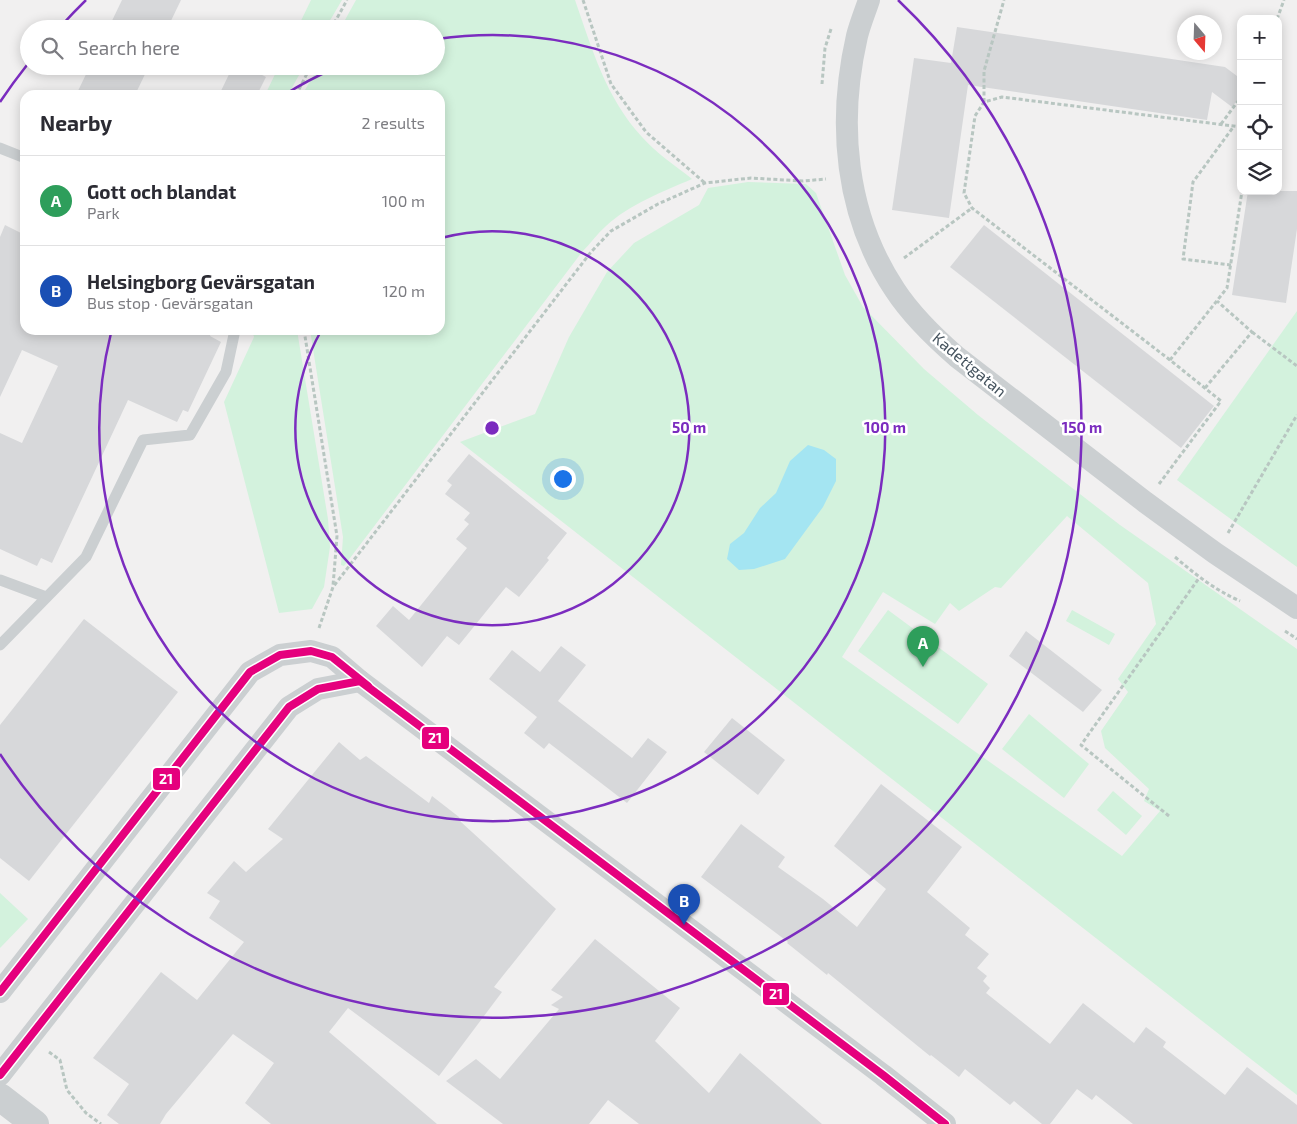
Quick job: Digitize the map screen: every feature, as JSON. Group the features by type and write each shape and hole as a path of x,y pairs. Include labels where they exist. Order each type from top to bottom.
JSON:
{"street":[{"name":"Kadettgatan","path":"869,0 857,34 851,70 846,113 847,147 854,195 862,223 884,272 896,292 936,339 957,357 1145,502 1215,553 1297,608"},
{"path":"0,992 250,672 280,655 311,650 332,657 360,681 883,1074 946,1124"},
{"path":"0,1075 289,707 318,689 360,681"},
{"path":"0,1097 35,1124"}],"lane":[{"path":"0,148 20,156"},
{"path":"0,645 86,557 143,440 190,435 226,372 234,335"},
{"path":"0,580 46,597"}],"path":[{"path":"336,20 347,0"},
{"path":"582,0 611,84 646,132 706,183"},
{"path":"1004,0 984,71 984,102 975,116 964,193 972,208 1221,401 1145,502"},
{"path":"1278,15 1284,0"},
{"path":"299,90 306,75"},
{"path":"984,102 1002,97 1234,126 1193,182 1182,259 1231,265"},
{"path":"1221,124 1237,102"},
{"path":"333,587 591,252 611,231 658,204 706,183 751,178 803,181 826,179"},
{"path":"1170,360 1227,288 1241,195"},
{"path":"884,272 972,208"},
{"path":"1217,301 1252,332 1297,366"},
{"path":"1205,388 1252,332"},
{"path":"305,335 338,536 333,587 311,650"},
{"path":"1169,816 1081,745 1215,553 1297,414"},
{"path":"30,1036 60,1060 67,1090 86,1113 101,1124"}],"green space":[{"path":"311,0 342,0 330,20 301,20"},
{"path":"356,0 575,0 601,72 629,122 660,154 692,179 625,211 606,226 582,252 344,566 341,565 343,537 311,335 445,335 445,90 305,90 314,75 445,75 445,20 345,20"},
{"path":"275,75 299,75 291,90 267,90"},
{"path":"748,182 806,184 816,193 845,275 863,307 924,369 978,415 1120,525 1297,649 1297,1095 460,442 535,414 569,337 607,272 634,243 699,205 708,188","holes":["1067,516 1148,583 1156,624 1118,679 1128,692 1101,731 1105,748 1149,789 1144,801 1160,811 1122,856 842,657 883,592 935,624 950,603 959,611 995,587 1001,588"]},
{"path":"1297,311 1297,567 1177,480"},
{"path":"253,335 298,335 328,519 330,547 324,587 312,609 279,613 224,402"},
{"path":"888,610 988,684 958,724 858,651"},
{"path":"1072,610 1115,634 1109,645 1066,621"},
{"path":"1029,714 1089,764 1064,798 1002,749"},
{"path":"1113,791 1142,816 1126,835 1097,810"},
{"path":"0,893 28,919 0,948"}],"water":[{"path":"808,445 824,450 836,459 836,481 823,507 785,559 754,569 739,570 727,559 730,544 744,533 760,508 776,493 790,461"}],"building":[{"path":"122,0 181,0 171,20 112,20"},
{"path":"957,27 1225,67 1237,76 1237,100 1232,107 1212,92 1207,120 968,85 949,218 892,210 914,58 951,63"},
{"path":"86,75 145,75 137,90 78,90"},
{"path":"229,75 262,75 266,77 260,90 221,90"},
{"path":"1282,191 1297,191 1297,229 1286,303 1232,295 1247,195 1282,195"},
{"path":"5,225 20,232 20,335 210,335 221,342 188,412 183,410 177,422 128,400 52,563 41,558 37,566 0,549 0,433 22,443 58,366 22,350 0,397 0,237"},
{"path":"984,225 1214,406 1181,448 950,267"},
{"path":"469,454 567,533 547,558 549,560 519,597 506,587 459,645 447,636 422,667 376,626 393,606 409,620 467,548 456,539 469,524 464,520 470,513 445,494 452,485 447,481"},
{"path":"84,619 178,692 29,881 0,858 0,725"},
{"path":"1026,631 1102,690 1083,712 1009,656"},
{"path":"561,646 586,665 558,701 632,758 648,738 667,752 627,803 549,743 544,749 524,733 537,717 489,679 512,650 540,672"},
{"path":"732,718 785,760 758,795 704,752"},
{"path":"339,742 360,760 366,756 429,803 432,796 459,817 461,822 556,909 494,987 502,992 439,1076 348,1008 329,1032 437,1124 271,1124 245,1103 274,1063 233,1034 166,1114 160,1124 119,1124 107,1115 129,1084 93,1058 161,972 197,1000 244,942 209,918 220,901 207,893 234,861 246,872 283,839 268,829"},
{"path":"881,784 962,847 927,892 970,928 965,935 989,954 977,968 987,976 983,981 990,988 986,993 1050,1044 1083,1003 1134,1043 1146,1027 1166,1042 1163,1047 1225,1095 1247,1067 1297,1105 1297,1124 1133,1124 1096,1095 1092,1100 1077,1089 1050,1124 1042,1124 1014,1101 1010,1105 965,1069 959,1077 930,1056 828,973 827,975 788,942 701,877 741,824 785,857 778,867 823,899 857,927 886,889 834,846"},
{"path":"595,939 680,1008 655,1041 709,1093 740,1053 822,1124 639,1124 608,1100 589,1124 503,1124 446,1081 476,1059 500,1079 559,1009 551,1005 563,997 551,990"}],"transit line":[{"name":"21","path":"0,992 250,672 280,655 311,651 332,657 368,686"},
{"name":"21","path":"0,1075 289,707 318,689 360,681 883,1075 945,1124"}],"place":[{"name":"Gott och blandat","path":"923,667"},
{"name":"Helsingborg Gevärsgatan","path":"684,925"}]}
